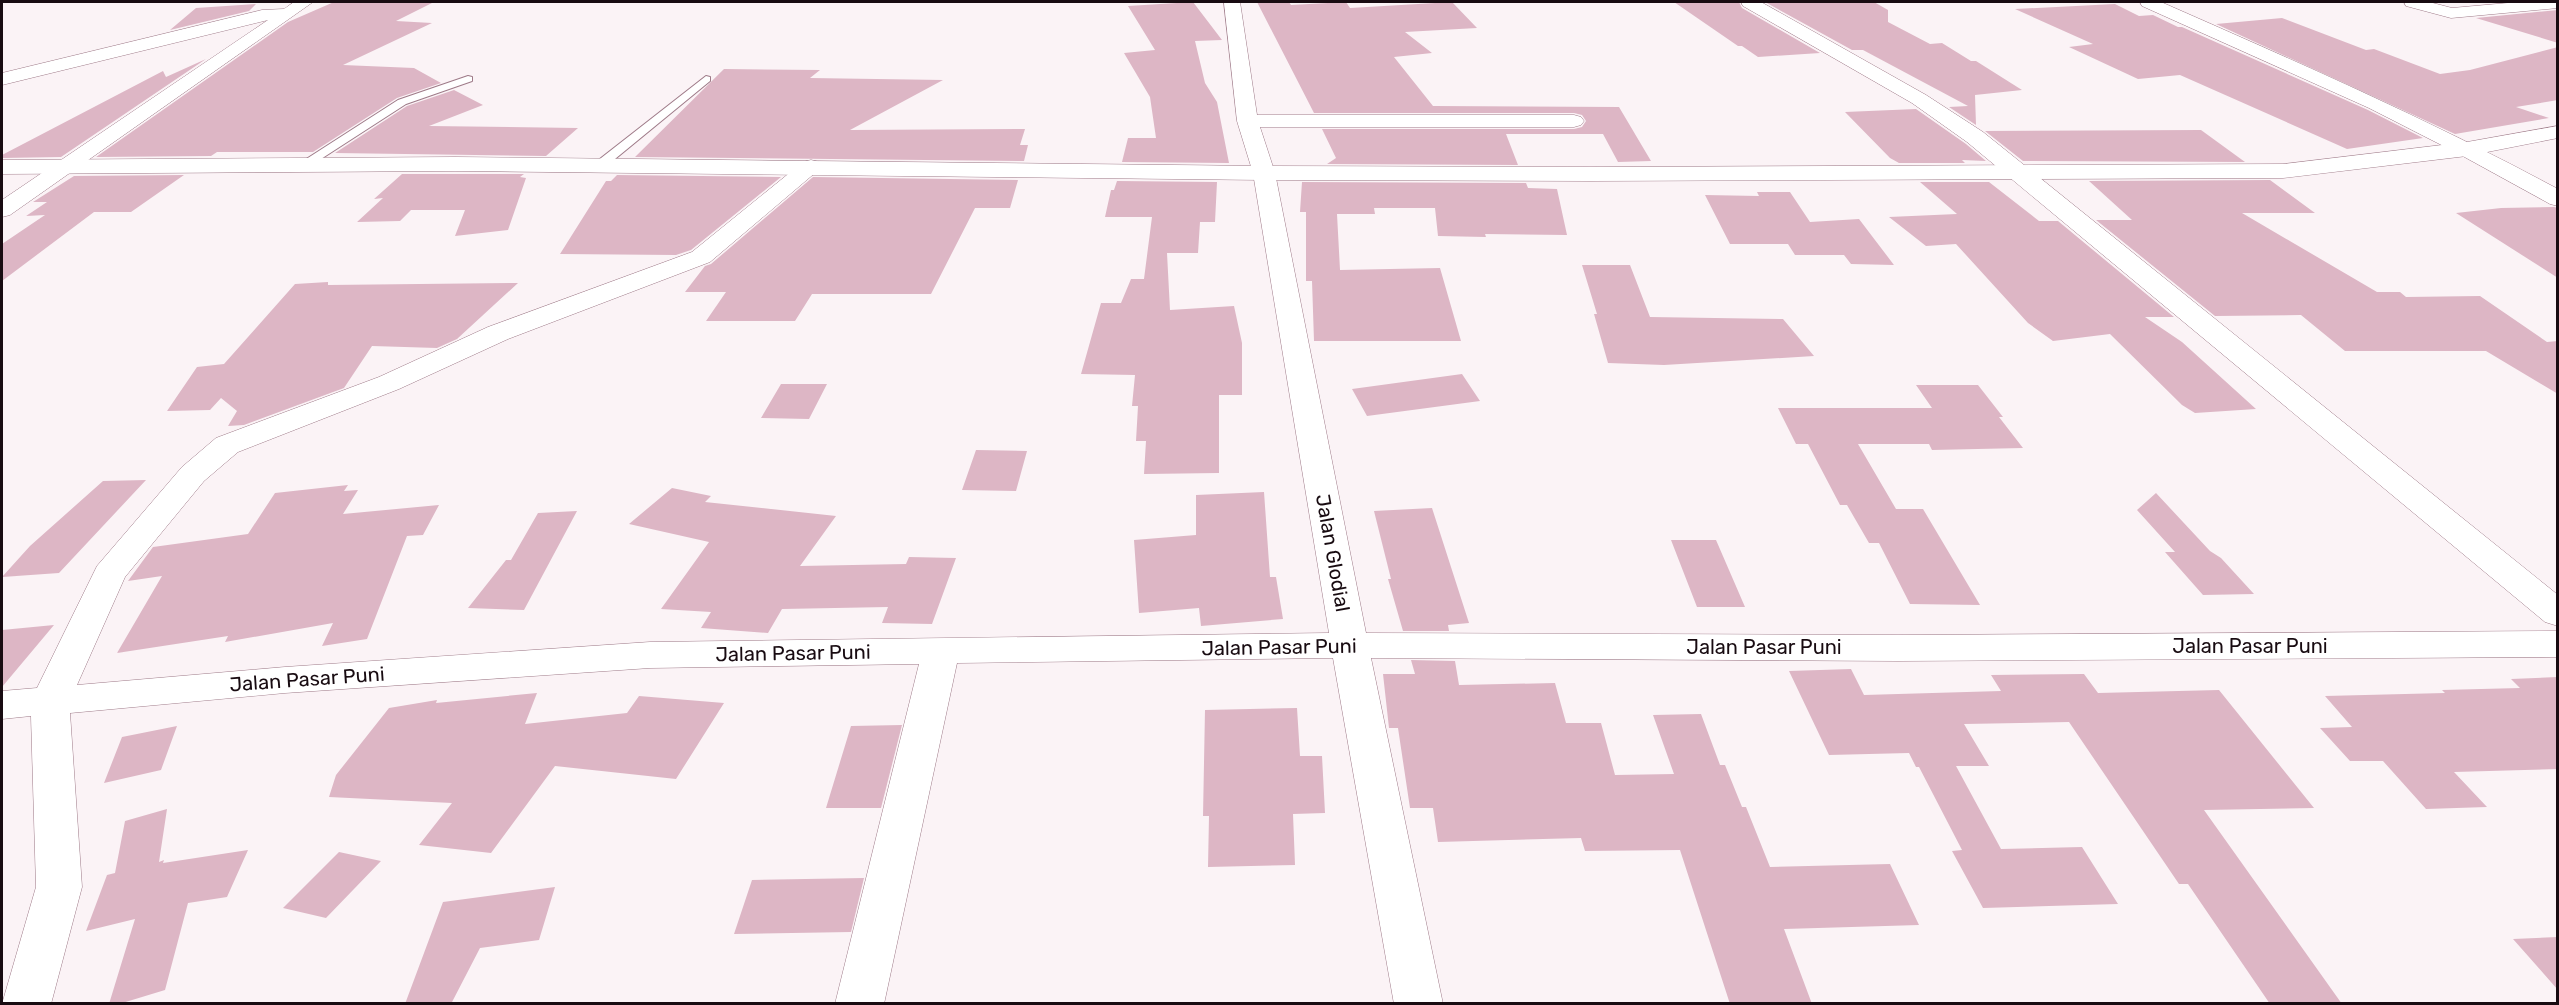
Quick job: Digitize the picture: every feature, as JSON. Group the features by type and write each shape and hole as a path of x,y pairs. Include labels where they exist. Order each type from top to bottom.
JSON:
{"street":[{"path":"2,210 305,2"},
{"name":"Jalan Glodial","path":"1232,2 1247,121 1264,173 1350,645 1419,1004"},
{"path":"1749,2 1919,99 1975,137 2558,614"},
{"path":"2148,2 2376,104 2467,149 2558,199"},
{"path":"2412,2 2451,13 2558,3"},
{"path":"2,79 262,15 288,13"},
{"path":"1247,121 1574,120"},
{"path":"2,167 600,165 1264,173 2283,171 2467,149 2558,132"},
{"path":"26,1004 59,887 50,700 108,574 193,474 227,445 389,384 498,333 700,257 812,167"},
{"name":"Jalan Pasar Puni","path":"2,705 285,680 650,655 1350,645 1910,648 2558,644"},
{"path":"859,1004 941,651"}],"lane":[{"path":"303,165 402,102 468,79"},
{"path":"600,165 706,80"}],"building":[{"path":"334,2 434,2 396,21 432,23 343,65 414,68 441,83 397,98 313,152 217,152 211,156 96,157 288,22"},
{"path":"1193,2 1222,40 1195,41 1205,83 1217,102 1229,163 1122,162 1128,138 1156,138 1150,97 1124,53 1155,50 1128,6"},
{"path":"1257,2 1289,2 1291,5 1346,2 1350,8 1452,2 1477,28 1405,32 1432,53 1394,57 1433,106 1619,107 1651,161 1618,162 1603,134 1506,134 1518,165 1327,164 1336,158 1322,129 1574,129 1582,127 1586,121 1582,115 1574,113 1314,113"},
{"path":"1674,2 1739,2 1742,8 1820,53 1758,57"},
{"path":"1765,2 1874,2 1888,10 1888,22 1930,44 1942,43 2022,90 1975,95 1976,125 1949,107 1968,106 1863,50 1852,50"},
{"path":"256,4 249,11 170,30 196,8"},
{"path":"2115,4 2139,16 2153,15 2182,27 2368,110 2423,138 2347,149 2180,75 2138,79 2069,47 2093,44 2015,9"},
{"path":"2558,10 2558,43 2476,18"},
{"path":"2282,18 2366,50 2374,49 2440,74 2470,70 2558,47 2558,100 2516,107 2549,118 2455,134 2216,24"},
{"path":"206,59 61,157 2,158 2,155 163,71 166,77"},
{"path":"724,69 820,70 810,78 943,80 850,130 1025,129 1020,145 1028,145 1024,161 635,157"},
{"path":"454,90 483,105 429,126 578,128 546,156 335,153 407,106"},
{"path":"1916,109 1986,161 1899,163 1890,158 1845,112"},
{"path":"2201,130 2245,162 2023,161 1985,131"},
{"path":"402,174 524,174 520,177 526,178 508,230 455,236 465,210 411,210 400,221 357,222 383,198 374,199"},
{"path":"184,175 131,212 94,212 2,281 2,244 45,215 26,216 47,202 33,202 74,176"},
{"path":"617,175 781,177 691,250 676,255 560,254 606,181 611,181"},
{"path":"813,177 1018,180 1010,208 975,208 931,294 812,294 795,321 706,321 726,292 685,292 705,266 711,264"},
{"path":"2270,180 2315,213 2242,213 2377,292 2400,292 2406,297 2480,296 2547,342 2558,341 2558,394 2486,351 2345,351 2301,315 2215,316 2096,220 2132,220 2089,181"},
{"path":"1117,181 1217,182 1215,222 1200,222 1198,253 1167,253 1170,310 1234,306 1242,343 1242,395 1219,395 1219,473 1144,474 1146,441 1136,441 1138,406 1132,406 1135,375 1081,374 1101,303 1121,303 1131,279 1144,279 1152,217 1105,217 1111,190 1114,190"},
{"path":"1302,182 1526,183 1528,188 1557,189 1567,235 1438,236 1435,208 1374,208 1375,214 1337,214 1340,270 1440,268 1461,341 1314,341 1312,281 1306,281 1306,212 1300,212"},
{"path":"1920,182 1989,182 2039,221 2058,221 2174,317 2145,317 2182,342 2256,409 2195,413 2182,405 2110,334 2053,341 2028,323 1956,244 1926,246 1889,217 1957,214"},
{"path":"1757,192 1790,192 1810,222 1859,219 1894,265 1851,264 1844,255 1795,255 1788,244 1730,244 1705,195 1759,196"},
{"path":"2501,208 2558,208 2558,278 2456,213"},
{"path":"1582,265 1630,265 1650,317 1783,319 1814,356 1664,365 1608,363 1594,314 1597,314"},
{"path":"328,282 328,285 518,283 457,339 437,348 372,346 344,388 244,425 228,426 237,411 221,398 210,410 167,411 197,367 224,364 295,284"},
{"path":"1462,374 1480,401 1367,416 1352,389"},
{"path":"781,384 827,384 809,419 761,418"},
{"path":"1916,385 1978,385 2023,448 1932,450 1929,444 1858,444 1896,509 1923,509 1980,605 1910,604 1879,543 1869,543 1847,505 1840,505 1808,444 1796,444 1778,408 1932,408"},
{"path":"976,450 1027,451 1016,491 962,490"},
{"path":"146,480 59,573 2,577 30,546 103,481"},
{"path":"348,485 344,491 358,490 343,514 439,505 423,535 407,536 367,639 322,646 333,623 225,642 228,636 117,653 162,576 128,581 153,547 248,534 275,493"},
{"path":"672,488 711,496 705,502 836,516 800,566 906,564 909,557 956,558 932,624 882,623 888,607 782,609 768,633 701,628 711,612 661,609 709,542 629,524"},
{"path":"1264,492 1270,577 1276,577 1283,619 1201,626 1199,608 1139,613 1134,540 1196,535 1196,495"},
{"path":"2156,493 2254,594 2203,595 2165,552 2175,552 2137,510"},
{"path":"1432,508 1469,623 1448,625 1449,631 1403,631 1388,579 1391,579 1374,511"},
{"path":"577,511 524,610 468,608 506,560 511,560 538,513"},
{"path":"1671,540 1716,540 1745,607 1697,607"},
{"path":"54,625 2,687 2,630"},
{"path":"1411,660 1455,661 1459,685 1555,683 1566,723 1601,723 1615,775 1674,774 1653,715 1701,714 1720,765 1725,765 1742,807 1746,807 1770,867 1890,864 1919,925 1784,929 1812,1004 1730,1004 1680,850 1585,851 1581,838 1438,842 1433,808 1410,808 1398,728 1389,728 1383,674 1415,674"},
{"path":"1851,669 1864,695 2001,691 1991,675 2084,674 2098,693 2219,690 2314,808 2204,810 2342,1004 2270,1004 2188,884 2179,884 2069,722 1964,724 1989,766 1956,766 2001,849 2082,847 2118,904 1983,908 1952,851 1962,850 1919,767 1916,767 1909,753 1829,755 1789,671"},
{"path":"2558,677 2558,769 2454,772 2487,807 2426,809 2383,761 2350,761 2320,728 2352,727 2325,696 2445,693 2442,690 2520,688 2511,679"},
{"path":"537,693 525,724 627,713 639,696 724,703 676,779 555,766 491,853 419,845 452,803 329,797 336,775 389,708 437,700 436,703"},
{"path":"1297,708 1300,756 1322,756 1325,813 1293,814 1295,865 1208,867 1209,816 1203,816 1205,710"},
{"path":"902,725 881,808 826,808 851,726"},
{"path":"177,726 161,770 104,783 122,737"},
{"path":"167,809 159,862 248,850 227,897 188,903 165,990 119,1004 109,1004 135,919 86,931 107,875 115,873 125,821"},
{"path":"339,852 381,861 326,918 283,908"},
{"path":"864,878 851,932 734,934 752,880"},
{"path":"555,887 539,940 480,948 451,1004 405,1004 443,902"},
{"path":"2558,937 2558,990 2513,939"}]}
